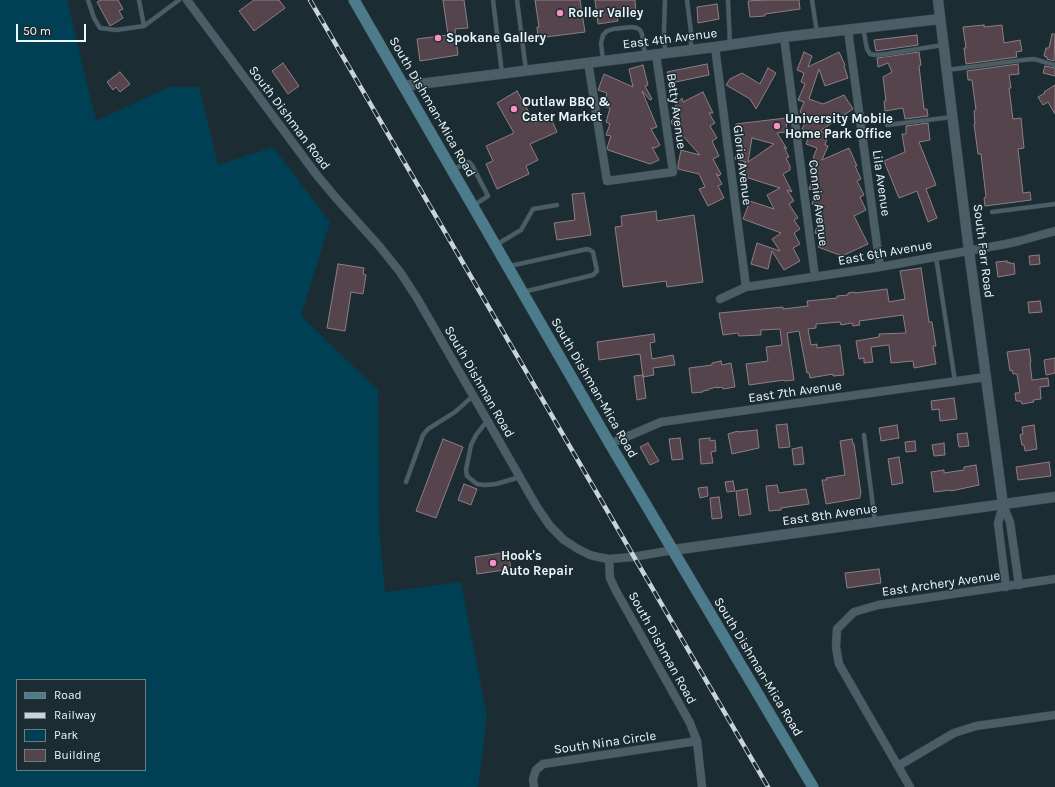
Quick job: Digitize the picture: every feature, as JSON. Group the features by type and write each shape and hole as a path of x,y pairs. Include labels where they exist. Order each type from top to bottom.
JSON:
{"main road":[{"name":"South Dishman-Mica Road","path":"354,0 610,444 813,787"}],"street":[{"name":"South Dishman Road","path":"187,0 316,174 400,272 417,298 544,517 558,534 578,549 590,555 609,559 610,578 615,589 690,723 697,741 702,787"},
{"name":"South Farr Road","path":"938,0 969,251 1003,505 1010,522 1019,585"},
{"name":"East 4th Avenue","path":"403,86 784,37 940,19"},
{"name":"Lila Avenue","path":"848,30 880,267"},
{"name":"Connie Avenue","path":"784,37 815,277"},
{"name":"Gloria Avenue","path":"715,47 746,287"},
{"name":"Betty Avenue","path":"588,62 607,182 673,172 660,53"},
{"name":"East 6th Avenue","path":"720,299 746,287 936,257 1019,241 1055,231"},
{"name":"East 7th Avenue","path":"610,444 660,422 986,377"},
{"name":"East 8th Avenue","path":"609,559 633,557 673,550 1055,497"},
{"name":"South Farr Road","path":"1003,505 998,523 1006,587"},
{"name":"East Archery Avenue","path":"898,766 839,664 836,647 837,629 854,612 878,605 1055,579"},
{"path":"910,787 898,766 954,733 976,726 1055,715"},
{"name":"South Nina Circle","path":"534,787 533,779 536,770 543,764 697,741"}],"lane":[{"path":"88,0 94,18 100,28 116,30 144,26 180,0"},
{"path":"139,0 144,26"},
{"path":"493,0 502,73"},
{"path":"517,0 526,70"},
{"path":"660,53 664,29 665,0"},
{"path":"687,0 691,50"},
{"path":"728,0 730,44"},
{"path":"812,0 817,33"},
{"path":"603,60 601,43 603,35 607,31 613,29 632,27 640,30 645,55"},
{"path":"863,28 867,49 870,54 886,54 944,45"},
{"path":"947,70 1023,60 1034,60 1055,65"},
{"path":"887,125 953,117"},
{"path":"452,170 469,162 472,165 488,196 473,206"},
{"path":"992,212 1055,204"},
{"path":"495,246 520,230 533,209 557,205"},
{"path":"508,267 587,249 593,252 597,271 593,275 522,292"},
{"path":"936,257 955,382"},
{"path":"406,482 423,435 428,429 455,412 473,396"},
{"path":"487,421 471,444 466,470 467,476 477,484 485,485 496,484 520,477"},
{"path":"864,435 875,522"}],"green space":[{"path":"0,0 67,0 96,121 169,87 199,87 218,165 273,147 330,222 301,316 378,390 379,526 385,592 461,582 487,717 478,787 0,787"}],"building":[{"path":"101,0 118,0 123,9 119,11 123,18 110,26 97,2"},
{"path":"254,0 279,0 285,8 254,31 239,11"},
{"path":"443,0 464,0 468,28 455,29 458,55 420,61 417,39 448,35"},
{"name":"Roller Valley","path":"535,0 580,0 585,32 538,38 537,27 539,27"},
{"path":"595,0 635,0 636,13 617,15 618,21 598,24"},
{"path":"799,0 800,9 765,14 765,16 750,17 748,1"},
{"path":"717,4 719,19 698,23 697,7"},
{"path":"984,25 984,27 1002,25 1004,43 1020,40 1022,51 1016,52 1017,57 966,64 964,48 966,48 963,27"},
{"path":"1052,34 1055,34 1054,61 1047,59 1047,57 1044,56 1046,48 1049,48"},
{"path":"917,35 918,45 876,51 874,40"},
{"path":"804,52 812,56 808,67 839,52 845,65 848,78 825,86 819,69 809,99 823,104 844,95 853,109 820,131 828,134 825,145 828,146 822,160 849,148 861,179 857,181 864,195 860,197 866,210 854,216 868,244 842,256 818,247 823,235 815,233 820,217 816,220 820,206 812,204 817,191 809,189 814,176 810,174 815,159 813,158 817,148 806,144 810,132 802,129 808,116 800,112 804,102 798,100 805,84 801,82 804,73 797,70"},
{"path":"919,52 921,65 919,66 924,109 927,109 928,116 905,119 903,108 885,111 884,101 886,101 883,77 892,72 888,63 878,67 877,58"},
{"path":"283,63 299,86 288,94 272,71"},
{"path":"707,64 709,75 671,83 667,72"},
{"path":"1018,64 1019,74 1009,75 1011,88 1009,88 1013,119 1021,118 1024,148 1018,149 1023,193 1030,192 1031,200 985,206 984,198 986,197 981,154 978,154 974,124 974,111 976,110 972,80 968,80 967,71"},
{"path":"643,65 648,85 645,86 652,99 650,100 642,91 657,127 651,129 660,145 655,148 652,147 659,160 650,164 608,150 607,148 611,136 606,135 610,124 606,122 610,108 603,106 607,93 598,90 604,74 633,87 629,69"},
{"path":"1045,66 1055,68 1055,76 1043,73"},
{"path":"768,68 776,73 756,109 750,99 726,85 730,79 742,73 760,84"},
{"path":"120,72 130,84 120,92 116,87 113,90 107,82"},
{"path":"1055,85 1055,114 1048,102 1043,105 1038,97"},
{"path":"517,91 535,123 550,116 557,132 530,144 538,160 526,166 529,174 497,189 486,164 493,161 486,146 514,133 497,103"},
{"path":"703,92 713,113 709,113 715,123 710,126 717,138 712,141 719,156 713,159 721,174 719,176 716,173 722,184 718,186 724,198 708,206 699,189 705,187 699,174 678,169 681,150 700,155 671,121 681,111 675,106 682,98 683,102"},
{"path":"786,118 787,132 777,133 787,149 784,147 789,157 786,158 790,166 790,170 783,174 792,192 787,190 794,201 789,204 798,218 794,220 800,229 794,233 800,244 793,248 800,261 784,270 772,251 768,269 751,264 757,243 780,251 772,239 781,233 743,219 750,201 774,209 767,195 780,188 739,175 742,165 746,162 735,159 740,145 737,147 741,134 733,132 736,124","holes":["752,138 774,144 748,162"]},
{"path":"928,123 930,140 919,142 936,185 926,189 937,218 928,222 917,191 899,198 884,161 905,152 902,134 906,134 906,126"},
{"path":"584,193 591,235 557,240 554,223 575,220 572,194"},
{"path":"656,211 657,221 694,215 703,282 667,287 666,281 623,287 615,227 622,226 621,216"},
{"path":"1039,255 1040,264 1030,265 1029,256"},
{"path":"1007,261 1007,263 1010,262 1010,264 1014,263 1015,274 998,277 996,262"},
{"path":"338,264 364,268 363,274 366,275 363,294 351,292 345,331 327,328"},
{"path":"921,268 929,322 932,322 936,346 933,346 936,364 914,368 913,361 891,363 889,345 871,347 873,362 864,363 864,358 859,359 856,341 879,337 879,334 906,333 903,315 859,321 860,325 853,326 852,323 841,325 840,322 816,324 816,328 808,329 811,345 817,344 817,348 840,345 844,375 833,376 833,374 810,378 809,373 807,373 799,331 787,333 794,380 749,385 746,364 768,361 766,347 782,345 780,329 761,330 761,335 739,336 738,333 723,335 719,313 808,306 807,301 837,298 837,296 848,295 848,293 887,289 889,302 905,299 900,271"},
{"path":"1040,301 1042,312 1029,313 1028,302"},
{"path":"654,334 655,342 650,343 652,359 673,355 675,365 653,368 654,375 643,377 640,354 599,360 597,342"},
{"path":"1029,349 1032,380 1048,378 1049,386 1040,387 1041,399 1022,404 1021,401 1016,401 1015,393 1020,393 1017,374 1013,374 1012,370 1010,371 1007,352"},
{"path":"1055,358 1055,373 1046,375 1044,360"},
{"path":"721,361 722,365 731,363 735,387 723,389 722,387 717,387 703,392 692,393 689,368 712,365 712,363"},
{"path":"643,375 646,398 637,400 634,376"},
{"path":"954,398 957,419 940,421 939,409 932,410 931,401"},
{"path":"787,424 790,447 779,448 776,425"},
{"path":"897,425 899,438 881,441 879,428"},
{"path":"1034,425 1037,449 1025,451 1020,435 1023,434 1022,427"},
{"path":"757,430 759,448 732,454 728,434 738,431"},
{"path":"967,433 969,446 959,447 957,434"},
{"path":"680,438 683,459 672,460 669,439"},
{"path":"710,438 710,441 715,440 716,451 711,452 713,463 701,464 699,439"},
{"path":"443,439 463,447 436,518 416,511"},
{"path":"852,439 861,494 860,498 826,504 822,480 845,475 840,441"},
{"path":"915,441 916,451 906,452 905,442"},
{"path":"648,443 659,461 650,465 640,447"},
{"path":"944,443 945,455 934,456 932,445"},
{"path":"802,447 804,464 794,465 792,449"},
{"path":"899,457 903,483 892,485 888,459"},
{"path":"1049,462 1051,476 1018,480 1016,467"},
{"path":"976,465 979,485 951,491 934,492 931,472 944,470 944,473 964,470 964,467"},
{"path":"733,481 735,491 727,492 725,482"},
{"path":"464,484 477,489 471,505 458,500"},
{"path":"777,485 779,493 806,489 809,504 769,511 766,486"},
{"path":"707,487 708,496 700,498 698,488"},
{"path":"747,489 751,514 739,516 736,491"},
{"path":"719,497 722,518 712,519 710,498"},
{"name":"Hook's Auto Repair","path":"508,552 511,569 477,574 475,557"},
{"path":"879,569 881,583 847,588 845,573"}],"railway":[{"path":"310,0 768,787"}],"place":[{"name":"Roller Valley","path":"560,13"},
{"name":"Spokane Gallery","path":"438,38"},
{"name":"Outlaw BBQ & Cater Market","path":"514,109"},
{"name":"University Mobile Home Park Office","path":"777,126"},
{"name":"Hook's Auto Repair","path":"493,563"}]}
